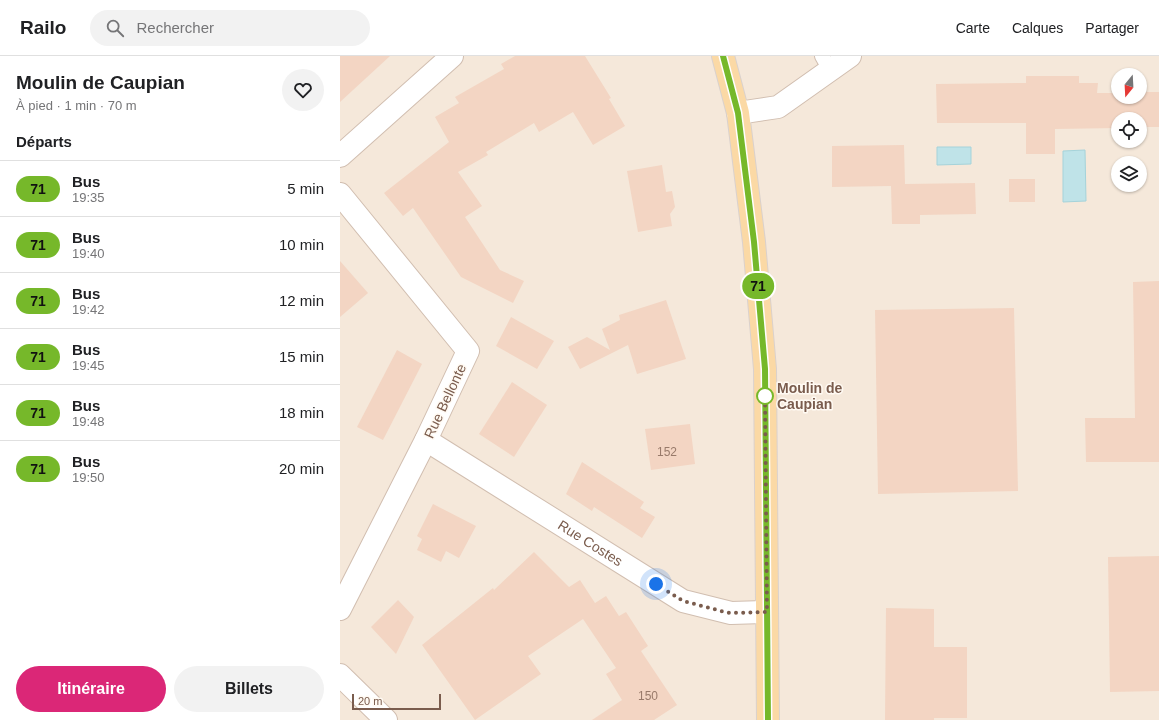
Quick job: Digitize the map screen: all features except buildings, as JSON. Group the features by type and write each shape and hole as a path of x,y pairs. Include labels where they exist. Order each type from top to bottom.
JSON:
{"main road":[{"path":"723,56 738,113 754,242 765,369 768,720"}],"street":[{"path":"340,156 452,56"},
{"path":"738,113 778,107 826,63 850,56"},
{"name":"Rue Bellonte","path":"340,194 468,351 426,440 340,609"},
{"name":"Rue Costes","path":"426,440 683,601 731,613 767,612"},
{"path":"340,676 386,720"}],"shaded area":[{"path":"340,56 1159,56 1159,720 340,720"}],"water":[{"path":"937,147 971,147 971,164 937,165"},
{"path":"1085,150 1086,201 1063,202 1063,151"}],"bus line":[{"name":"71","path":"723,56 738,113 754,242 765,369 768,720"}],"place":[{"name":"Moulin de Caupian","path":"765,396"}],"route":[{"path":"656,584 683,601 725,612 767,612 765,396"}]}
